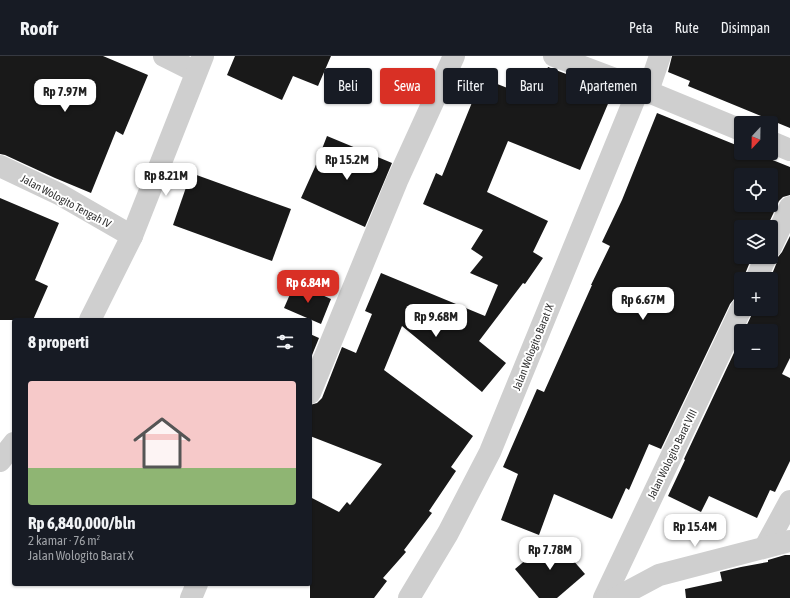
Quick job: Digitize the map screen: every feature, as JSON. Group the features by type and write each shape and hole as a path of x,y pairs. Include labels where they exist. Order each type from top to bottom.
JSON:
{"street":[{"path":"91,318 132,236 200,64 164,56"},
{"path":"312,388 397,181 454,56"},
{"path":"554,56 586,68"},
{"name":"Jalan Wologito Barat IX","path":"651,75 660,56"},
{"path":"651,93 734,127"},
{"name":"Jalan Wologito Barat IX","path":"408,598 448,533 490,452 638,104"},
{"path":"778,145 790,150"},
{"name":"Jalan Wologito Tengah IV","path":"0,166 59,194 132,236"},
{"path":"778,232 790,207"},
{"name":"Jalan Wologito Barat VIII","path":"604,598 739,316"},
{"path":"0,461 12,446"},
{"path":"765,547 790,501"},
{"path":"616,598 659,575 790,541"},
{"path":"191,598 196,586"}],"building":[{"path":"0,56 103,56 148,75 123,135 116,131 91,193 0,154"},
{"path":"235,56 331,56 326,68 324,68 324,72 318,86 293,76 282,100 227,75"},
{"path":"672,56 790,56 790,128 778,123 778,116 761,116 688,86 690,81 668,72"},
{"path":"558,71 566,74 566,104 608,104 580,170 508,141 487,192 548,221 533,252 543,258 525,284 523,283 479,341 506,363 482,392 402,326 384,370 473,436 451,467 456,471 429,511 432,513 404,550 406,552 383,578 387,581 374,598 310,598 310,586 312,586 312,498 339,512 347,502 350,505 382,464 312,437 312,404 317,403 322,398 342,347 356,353 372,314 365,311 381,273 485,316 498,285 470,273 483,257 471,249 483,230 423,204 436,173 442,176 471,104 498,104 498,84 506,88 506,104 558,104"},
{"path":"657,113 734,144 734,160 772,160 790,167 790,195 783,197 778,203 778,168 734,168 734,212 774,212 770,220 734,220 734,264 749,264 746,272 734,272 734,299 730,304 661,449 649,444 629,490 626,488 612,519 554,494 539,535 501,520 518,474 503,467 537,389 544,392 591,285 610,246 602,242 622,200"},
{"path":"327,136 392,163 365,227 301,198"},
{"path":"191,173 291,209 272,261 173,225"},
{"path":"0,198 59,223 35,280 48,286 34,318 12,318 12,320 0,320"},
{"path":"790,236 790,358 782,374 790,378 790,461 775,492 770,490 757,518 709,496 701,512 668,496 734,353 734,368 778,368 778,324 747,324 751,316 778,316 778,272 773,272 776,264 778,264 778,257"},
{"path":"295,283 331,299 321,324 312,320 312,318 307,318 284,308"},
{"path":"312,335 319,338 312,355"},
{"path":"553,537 585,574 557,598 539,598 515,569"},
{"path":"790,555 790,598 686,598 685,589 722,581 720,572 768,562 768,560"}]}
